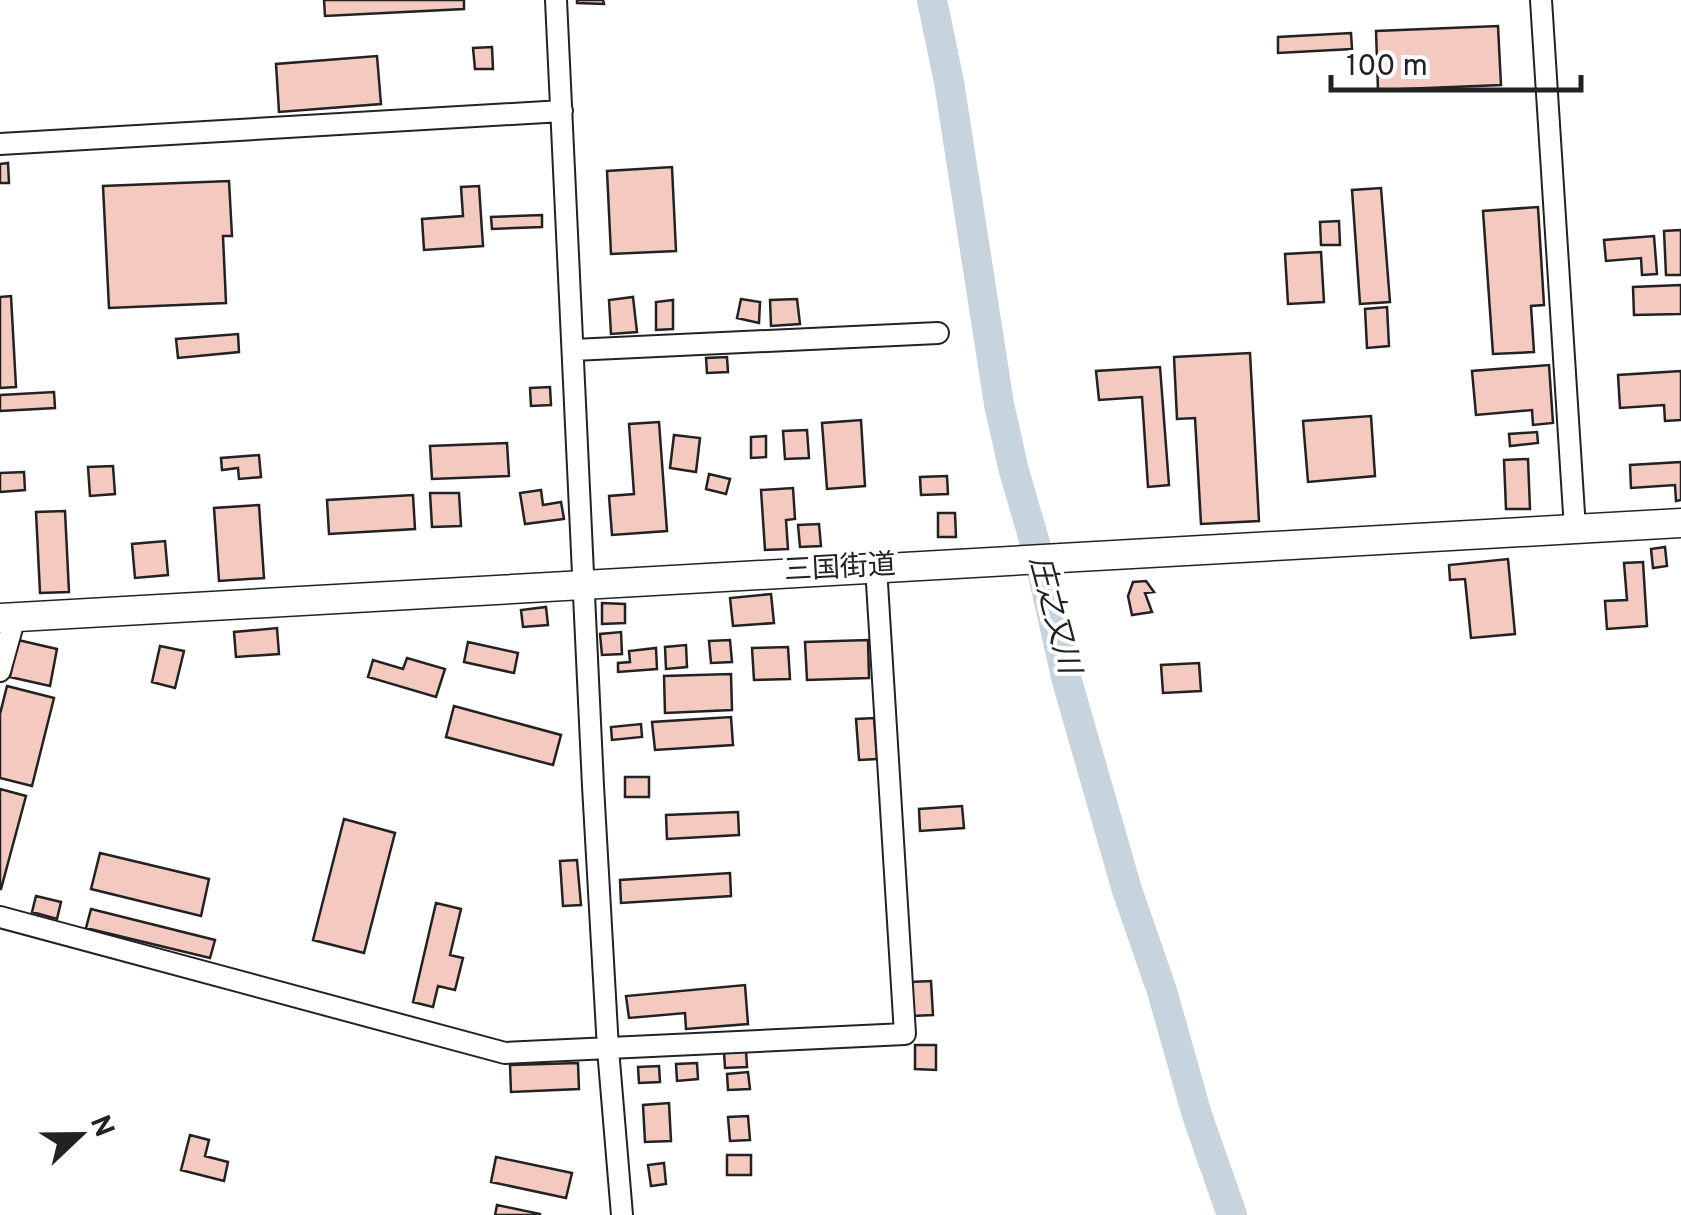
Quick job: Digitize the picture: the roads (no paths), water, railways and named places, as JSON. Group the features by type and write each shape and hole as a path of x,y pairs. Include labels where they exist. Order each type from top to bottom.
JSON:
{"highway":[{"name":"三国街道","path":"7,618 1681,523"}],"street":[{"path":"556,0 608,1049 622,1215"},
{"path":"1541,0 1575,529"},
{"path":"0,144 562,110"},
{"path":"573,350 938,333"},
{"path":"0,917 505,1053 905,1034 876,567"},
{"path":"0,671 7,618"}],"waterway":[{"name":"庄之又川","path":"932,0 949,82 999,404 1014,471 1039,557 1067,681 1127,890 1232,1215"}]}
